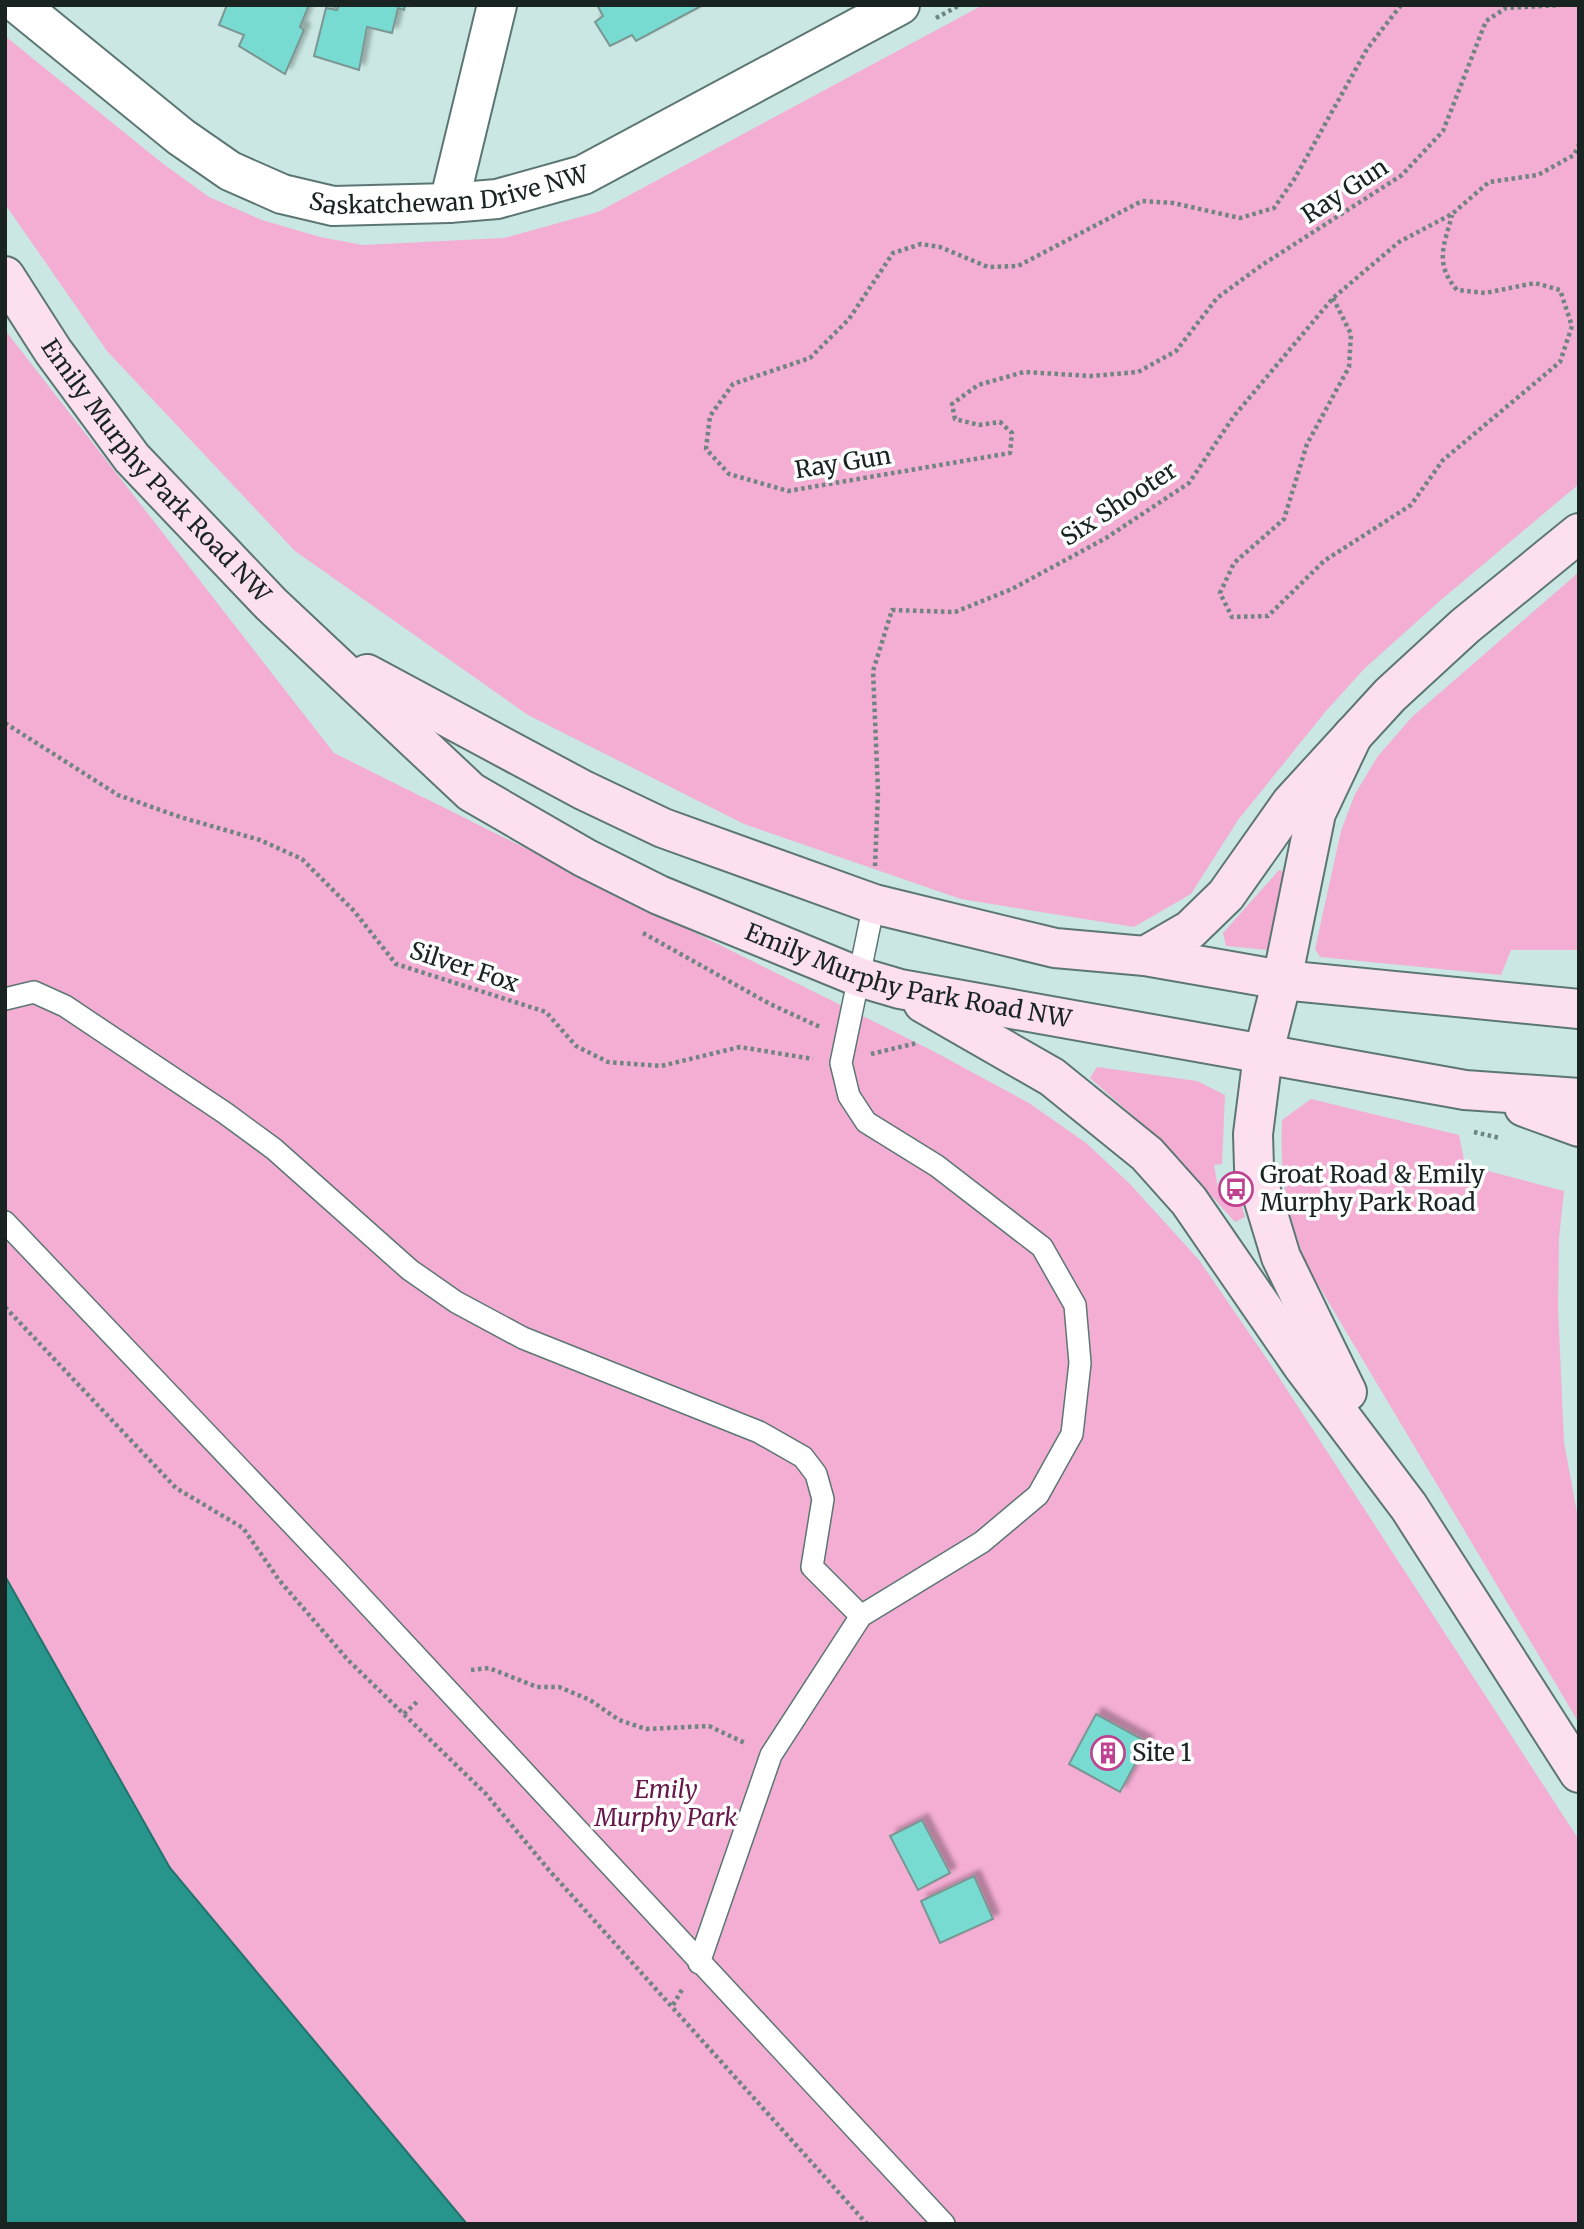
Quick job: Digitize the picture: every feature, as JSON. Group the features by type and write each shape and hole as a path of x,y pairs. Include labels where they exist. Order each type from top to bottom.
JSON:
{"street":[{"name":"Saskatchewan Drive NW","path":"19,5 181,137 230,171 282,194 333,206 497,199 583,175 900,5"},
{"path":"449,203 497,5"},
{"name":"Emily Murphy Park Road NW","path":"5,276 53,351 132,458 271,604 471,792 584,858 659,895 859,977 900,989 1477,1092 1579,1098"},
{"path":"1145,956 1190,930 1226,895 1291,803 1390,695 1456,635 1579,533"},
{"name":"Emily Murphy Park Road NW","path":"323,650 583,790 663,828 874,904 1055,948 1145,956 1282,980 1483,1002 1574,1006"},
{"path":"1353,735 1316,813 1282,980 1263,1055 1256,1096 1254,1168 1281,1256 1324,1350 1409,1507 1579,1773"},
{"path":"900,989 1052,1077 1147,1154 1188,1201 1302,1365 1409,1507"},
{"path":"1477,1092 1579,1128"}],"lane":[{"path":"699,1963 771,1755 861,1616 982,1542 1038,1495 1072,1434 1080,1363 1075,1305 1042,1247 937,1166 866,1122 849,1096 841,1063 874,904"},
{"path":"5,999 34,992 65,1006 202,1097 274,1149 410,1270 456,1302 523,1338 759,1432 803,1457 816,1474 823,1499 812,1567 861,1616"},
{"path":"5,1222 443,1684 944,2224"}],"path":[{"name":"Ray Gun","path":"1401,5 1367,49 1295,178 1274,208 1240,218 1173,203 1142,201 1018,267 988,267 940,247 921,244 893,253 849,318 810,358 733,384 710,416 706,449 729,474 788,491 1010,453 1012,433 1000,422 979,425 955,419 952,404 978,385 1024,372 1091,376 1138,372 1176,351 1217,298 1262,265 1402,175 1443,131 1486,21 1506,8 1560,5"},
{"name":"Six Shooter","path":"874,904 878,792 873,671 892,610 956,612 1012,589 1106,538 1189,483 1234,416 1333,298 1399,242 1452,214 1489,182 1538,175 1574,155 1579,145"},
{"path":"1333,298 1351,334 1349,367 1307,444 1284,519 1234,563 1220,593 1232,617 1268,616 1324,561 1411,505 1443,460 1560,362 1572,327 1560,290 1535,283 1485,293 1457,290 1445,276 1441,259 1452,214"},
{"name":"Silver Fox","path":"5,723 118,795 180,817 260,840 302,859 354,911 396,964 546,1012 576,1045 608,1062 661,1066 740,1046 841,1063"},
{"path":"770,1004 845,1039"},
{"path":"5,1307 176,1488 243,1528 279,1580 348,1660 486,1794 548,1869 867,2224"},
{"path":"404,1714 459,1672 489,1668 537,1687 559,1687 590,1700 619,1720 646,1729 709,1726 771,1755"}],"green space":[{"path":"983,5 1579,5 1579,484 1442,599 1364,669 1326,711 1238,820 1191,894 1134,927 961,899 744,824 528,715 295,551 107,351 5,204 5,36 162,163 209,197 262,220 320,237 363,245 504,238 598,212"},
{"name":"Emily Murphy Park","path":"5,330 334,753 931,1050 1029,1103 1086,1143 1130,1184 1199,1260 1269,1362 1579,1840 1579,2224 467,2224 170,1868 5,1576"},
{"path":"1579,572 1579,950 1511,950 1501,975 1320,957 1315,949 1341,831 1355,794 1378,756 1412,717"},
{"path":"1279,870 1293,875 1279,951 1226,946 1223,933"},
{"path":"1097,1067 1197,1081 1225,1095 1222,1164 1214,1165 1219,1194 1227,1194 1229,1204 1241,1202 1245,1217 1235,1222 1164,1143 1090,1078"},
{"path":"1311,1099 1459,1135 1465,1165 1564,1191 1559,1238 1558,1307 1564,1442 1579,1524 1579,1723 1307,1266 1294,1228 1283,1178 1282,1120"}],"water":[{"path":"5,1576 170,1868 467,2224 5,2224"}],"building":[{"path":"227,5 309,5 300,27 304,30 285,74 239,46 244,35 219,25"},
{"path":"339,5 405,5 404,10 398,8 392,33 367,27 359,70 314,56 326,8 337,10"},
{"path":"597,5 703,5 636,41 632,35 610,46 595,22 603,16"},
{"name":"Site 1","path":"1096,1714 1147,1742 1120,1792 1069,1764"},
{"path":"922,1820 950,1873 918,1890 890,1836"},
{"path":"974,1876 993,1919 940,1943 921,1901"}],"place":[{"name":"Groat Road & Emily Murphy Park Road","path":"1236,1189"},
{"name":"Site 1","path":"1108,1753"}]}
